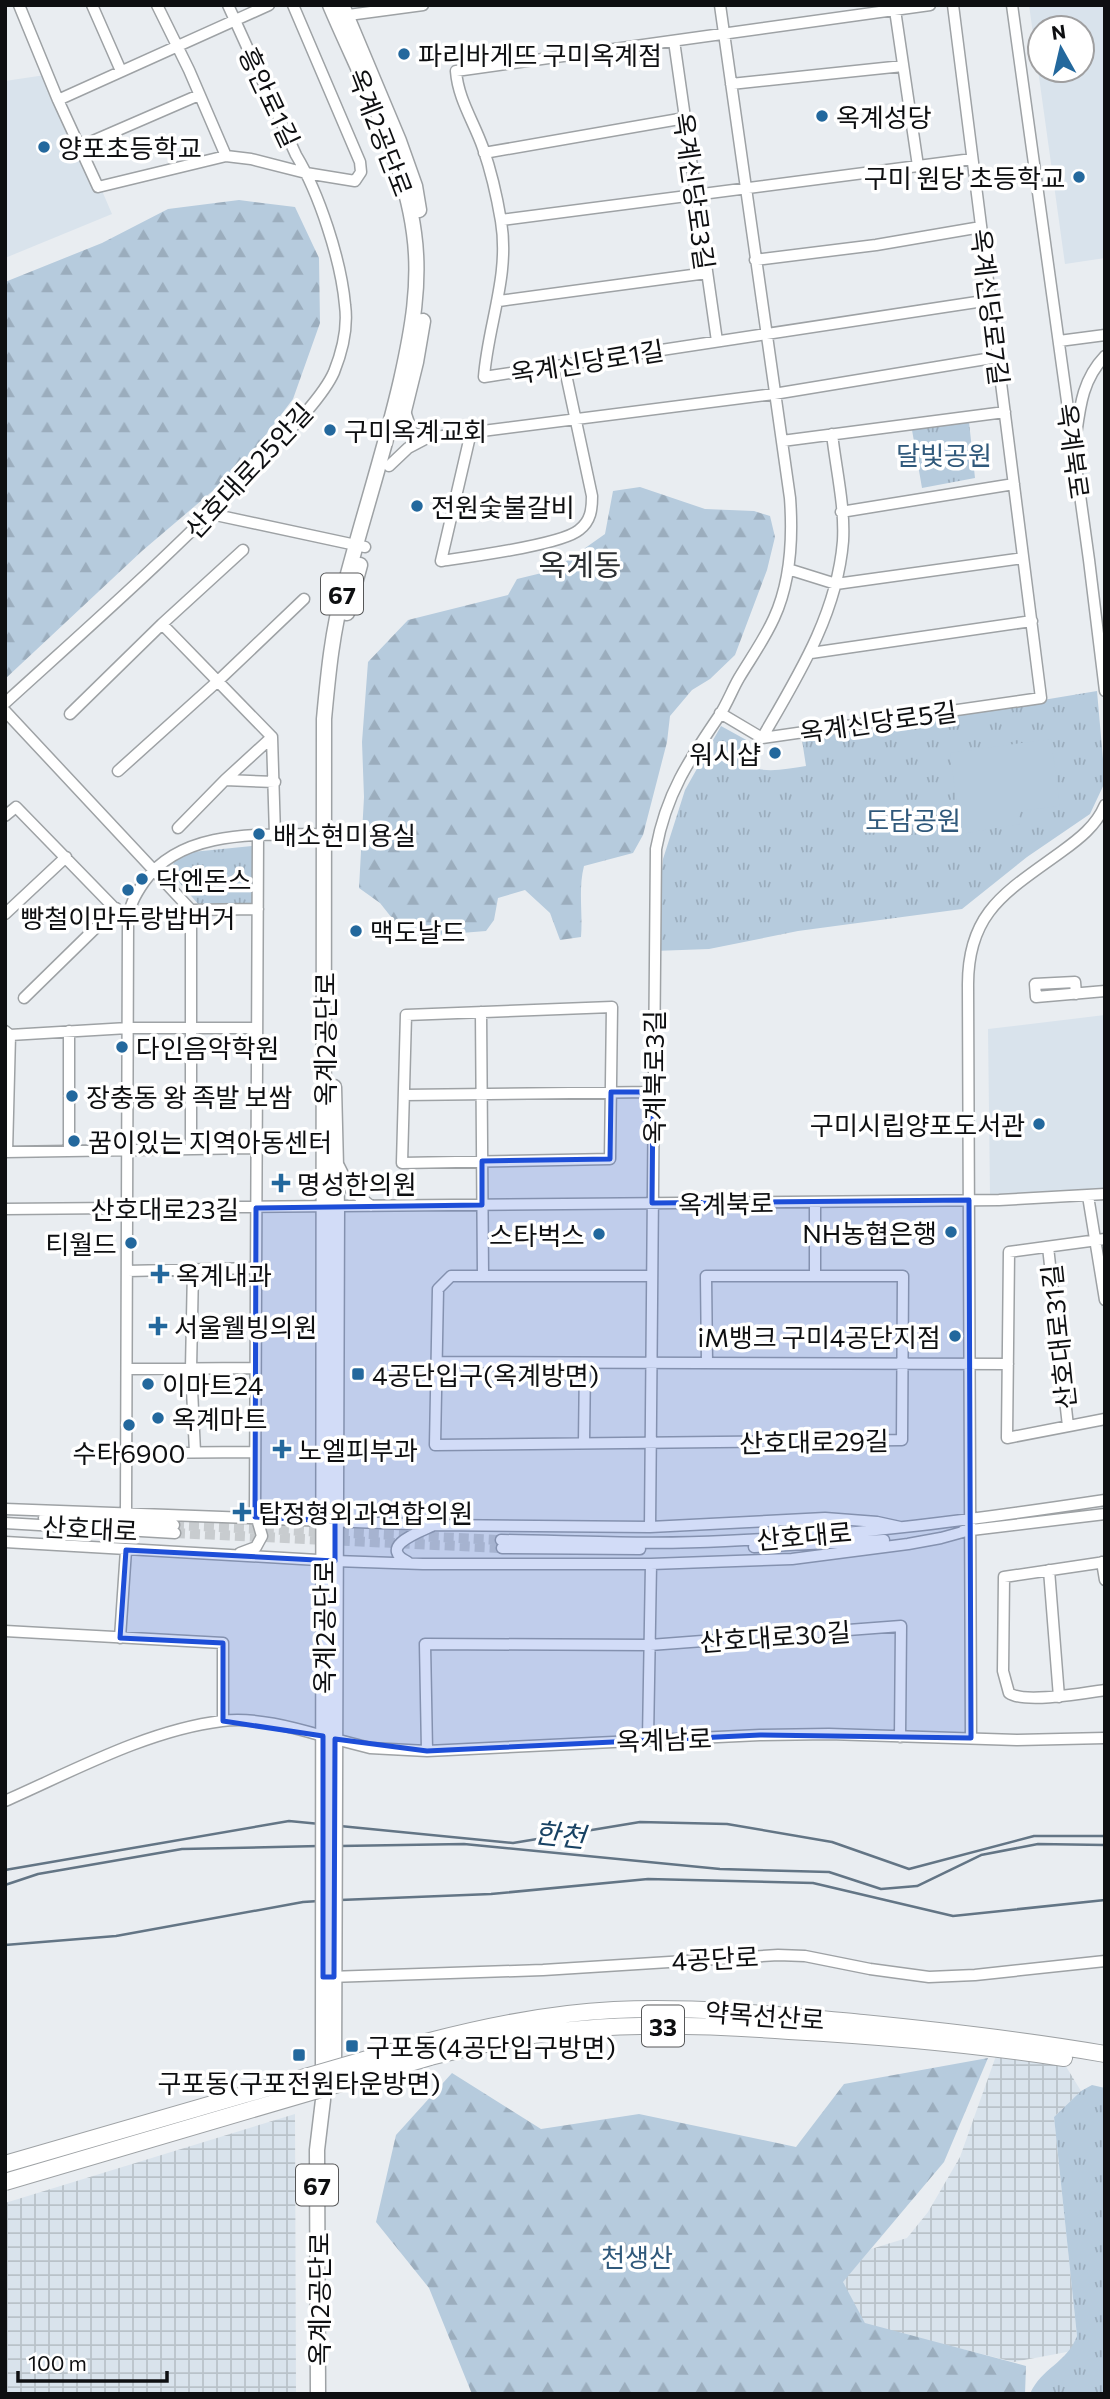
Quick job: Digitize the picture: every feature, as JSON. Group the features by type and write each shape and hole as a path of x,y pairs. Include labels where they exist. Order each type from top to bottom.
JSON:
{"highway":[{"name":"약목선산로","path":"428,2050 516,2022 613,2010 720,2011 850,2022 984,2035 1105,2054"},
{"name":"약목선산로","path":"428,2050 579,2029 626,2026 752,2028 899,2038 1105,2064"},
{"name":"33","path":"5,2164 428,2050"},
{"name":"33","path":"5,2182 428,2050"}],"main road":[{"name":"옥계2공단로","path":"330,1207 335,1157 324,719 331,653 343,592 389,466 416,362 426,292 422,225 415,186 399,141 338,11"},
{"name":"옥계2공단로","path":"338,11 401,174 410,210 417,265 413,320 406,359 360,546"},
{"name":"옥계2공단로","path":"318,2394 317,2150 323,2100 328,1977 330,1207 327,835"},
{"name":"옥계2공단로","path":"327,2394 325,2160 334,2078 328,1977"}],"street":[{"path":"19,5 79,147 199,95"},
{"path":"92,5 121,71"},
{"path":"157,5 226,156"},
{"name":"흥안로1길","path":"229,5 306,173"},
{"name":"흥안로1길","path":"58,100 269,5"},
{"name":"흥안로1길","path":"79,147 98,187 226,156 355,181 361,172 360,162 293,5"},
{"path":"338,11 422,5"},
{"path":"720,5 792,523 788,569 775,617 720,713"},
{"path":"724,34 930,5"},
{"name":"옥계신당로7길","path":"953,5 1041,698"},
{"name":"옥계북로","path":"1012,5 1105,691"},
{"path":"895,10 918,166"},
{"name":"옥계신당로1길","path":"724,34 456,71 457,87 484,153 501,220 503,257 499,301 484,377 765,334"},
{"name":"옥계신당로3길","path":"674,41 717,341"},
{"path":"731,84 903,66"},
{"path":"484,153 685,118"},
{"path":"501,220 972,159"},
{"name":"산호대로25안길","path":"5,703 211,514 308,409 333,374 345,328 346,306 332,244 306,173"},
{"path":"755,260 876,245 981,227"},
{"path":"499,301 707,273"},
{"path":"765,334 990,300"},
{"path":"1059,341 1105,335"},
{"path":"1074,452 1083,390 1096,366 1105,356"},
{"path":"389,466 408,448 427,438 774,394 998,357"},
{"path":"471,432 441,561 556,540 579,531 590,516 592,496 564,365"},
{"path":"404,410 412,432 427,438"},
{"path":"782,441 1005,412"},
{"path":"762,738 811,653 836,584 843,541 832,434"},
{"path":"841,512 1014,484"},
{"path":"211,514 360,546"},
{"path":"70,714 243,550"},
{"path":"788,569 836,584 1023,558"},
{"path":"118,771 304,599"},
{"path":"811,653 1031,621"},
{"path":"162,624 272,737 275,835"},
{"name":"옥계신당로5길","path":"720,713 762,738 1041,698"},
{"path":"5,711 191,910 191,1149"},
{"name":"옥계북로3길","path":"652,1203 656,849 663,815 686,764 720,713"},
{"path":"178,828 272,737"},
{"path":"225,780 275,782"},
{"path":"971,1738 968,970 974,937 995,904 1088,831 1105,805"},
{"path":"5,816 16,807 128,922"},
{"path":"126,1512 128,922 132,898 153,869 190,847 211,841 258,835 327,835"},
{"path":"236,1554 251,1550 260,1542 262,1532 255,1517 258,835"},
{"path":"5,914 65,857"},
{"path":"24,998 116,908"},
{"path":"191,910 258,909"},
{"path":"1076,994 1105,991"},
{"path":"612,1007 610,1158 402,1163 406,1015 481,1013 612,1007"},
{"path":"481,1013 482,1276"},
{"path":"257,1028 128,1028 7,1035 6,1152 257,1148"},
{"path":"69,1031 69,1151"},
{"path":"404,1094 653,1092"},
{"path":"335,1157 351,1191 371,1206"},
{"name":"옥계북로","path":"330,1207 969,1200 1105,1194"},
{"path":"1048,1247 1100,1240 1088,1196"},
{"path":"815,1202 815,1276"},
{"path":"650,1527 652,1203"},
{"name":"산호대로23길","path":"5,1209 330,1207"},
{"name":"산호대로31길","path":"1100,1240 1105,1300"},
{"name":"산호대로31길","path":"1068,1426 1048,1247 1009,1252 1007,1438 1105,1419"},
{"path":"127,1270 256,1268"},
{"path":"193,1269 191,1369 195,1452"},
{"name":"산호대로29길","path":"652,1276 451,1276 438,1289 435,1445 902,1440 903,1276 706,1276 707,1363"},
{"path":"437,1362 902,1364"},
{"path":"584,1443 585,1363"},
{"name":"산호대로31길","path":"902,1364 1008,1364"},
{"path":"127,1369 255,1368"},
{"path":"126,1453 255,1452"},
{"name":"산호대로","path":"1105,1500 970,1525 873,1541 587,1550 502,1544 723,1542 901,1527 970,1525 1105,1514"},
{"path":"5,1509 434,1525 650,1527 825,1518 877,1522 901,1527"},
{"name":"산호대로","path":"5,1516 175,1529 5,1523"},
{"path":"413,1563 399,1556 399,1545 406,1538 434,1525"},
{"path":"5,1542 329,1561 651,1564 792,1559 930,1540 970,1525"},
{"path":"120,1637 126,1550"},
{"path":"1105,1580 1104,1562 1004,1577 1003,1671 1007,1687 1013,1696 1059,1697 1105,1690"},
{"path":"648,1739 651,1564"},
{"path":"1049,1570 1059,1697"},
{"name":"산호대로30길","path":"427,1751 425,1644 650,1645 901,1626 900,1737"},
{"path":"5,1631 223,1643 223,1721"},
{"name":"옥계남로","path":"7,1800 126,1746 223,1721 294,1727 370,1748 427,1751 648,1739 829,1734 1057,1740 1105,1738"},
{"path":"5,1786 7,1800"},
{"name":"4공단로","path":"328,1977 543,1970 778,1955 806,1956 929,1977 975,1975 1105,1961"}],"highlighted area":[{"path":"611,1092 653,1092 652,1203 969,1200 971,1738 760,1735 427,1751 335,1739 334,1977 323,1977 323,1736 223,1721 223,1643 120,1638 126,1550 335,1561 335,1521 255,1517 256,1208 482,1205 482,1161 610,1159"}],"shaded area":[{"name":"구미 원당 초등학교","path":"1029,5 1105,5 1105,258 1065,264 1040,84 1096,84 1096,14 1030,14"},
{"name":"양포초등학교","path":"52,74 112,214 5,258 5,81"},
{"path":"1105,1015 1105,1188 990,1196 988,1029"},
{"path":"997,2053 1062,2060 1081,2091 1054,2117 1077,2336 1072,2351 1014,2362 866,2325 842,2282 871,2249 907,2238 928,2212 960,2157"},
{"path":"295,2114 296,2394 5,2394 5,2203"}],"green space":[{"path":"239,200 295,207 319,258 320,323 293,399 242,466 142,551 5,679 5,282 102,243 168,209"},
{"name":"달빛공원","path":"969,422 975,478 922,488 912,430"},
{"path":"640,487 705,509 754,511 770,516 775,537 767,570 735,655 710,679 692,690 670,716 667,742 643,835 633,853 584,866 581,884 581,937 560,940 550,913 525,890 498,898 494,920 486,931 436,935 403,932 380,903 359,888 364,797 362,742 368,662 408,620 508,595 517,579 554,570 605,534 613,491"},
{"name":"도담공원","path":"1097,691 1105,782 1090,814 1027,857 962,909 798,931 709,949 654,951 663,859 685,790 721,726 750,742 739,763 756,769 780,770 806,766 802,740"},
{"path":"1051,739 1060,806 1019,811 1020,824 961,834 950,753"},
{"path":"252,846 252,904 199,905 171,873 175,858 192,852"},
{"name":"천생산","path":"988,2058 944,2162 843,2282 865,2323 1026,2366 1025,2394 472,2394 429,2288 376,2222 396,2135 452,2073 541,2129 639,2114 796,2147 844,2084"},
{"path":"1092,2085 1105,2088 1105,2394 1030,2394 1041,2378 1067,2353 1077,2336 1054,2117 1081,2091"}],"waterway":[{"path":"5,1870 289,1821 320,1824"},
{"path":"340,1826 513,1843 640,1822 727,1824 832,1842 909,1869 1034,1836 1105,1836"},
{"name":"한천","path":"340,1846 464,1844 720,1869 829,1872 881,1889 917,1886 981,1855 1038,1844 1105,1845"},
{"name":"한천","path":"5,1885 38,1874 182,1849 319,1846"},
{"path":"340,1900 491,1894 648,1879 813,1883 953,1916 1105,1900"},
{"path":"5,1945 116,1936 319,1901"}],"tunnel":[{"path":"174,1525 501,1540"},
{"path":"175,1533 502,1548"}],"place":[{"name":"파리바게뜨 구미옥계점","path":"404,54"},
{"name":"옥계성당","path":"822,116"},
{"name":"양포초등학교","path":"44,147"},
{"name":"구미 원당 초등학교","path":"1079,177"},
{"name":"구미옥계교회","path":"330,430"},
{"name":"전원숯불갈비","path":"417,506"},
{"name":"워시샵","path":"775,753"},
{"name":"배소현미용실","path":"259,834"},
{"name":"닥엔돈스","path":"142,879"},
{"name":"빵철이만두랑밥버거","path":"128,890"},
{"name":"맥도날드","path":"356,931"},
{"name":"다인음악학원","path":"122,1047"},
{"name":"장충동 왕 족발 보쌈","path":"72,1096"},
{"name":"구미시립양포도서관","path":"1039,1124"},
{"name":"꿈이있는 지역아동센터","path":"74,1141"},
{"name":"명성한의원","path":"281,1183"},
{"name":"NH농협은행","path":"951,1232"},
{"name":"스타벅스","path":"599,1234"},
{"name":"티월드","path":"131,1243"},
{"name":"옥계내과","path":"160,1274"},
{"name":"서울웰빙의원","path":"158,1326"},
{"name":"iM뱅크 구미4공단지점","path":"955,1336"},
{"name":"4공단입구(옥계방면)","path":"358,1374"},
{"name":"이마트24","path":"148,1384"},
{"name":"옥계마트","path":"158,1418"},
{"name":"수타6900","path":"129,1425"},
{"name":"노엘피부과","path":"282,1449"},
{"name":"탑정형외과연합의원","path":"242,1512"},
{"name":"구포동(4공단입구방면)","path":"352,2046"},
{"name":"구포동(구포전원타운방면)","path":"299,2055"}],"district":[{"name":"옥계동","path":"580,563"}]}
